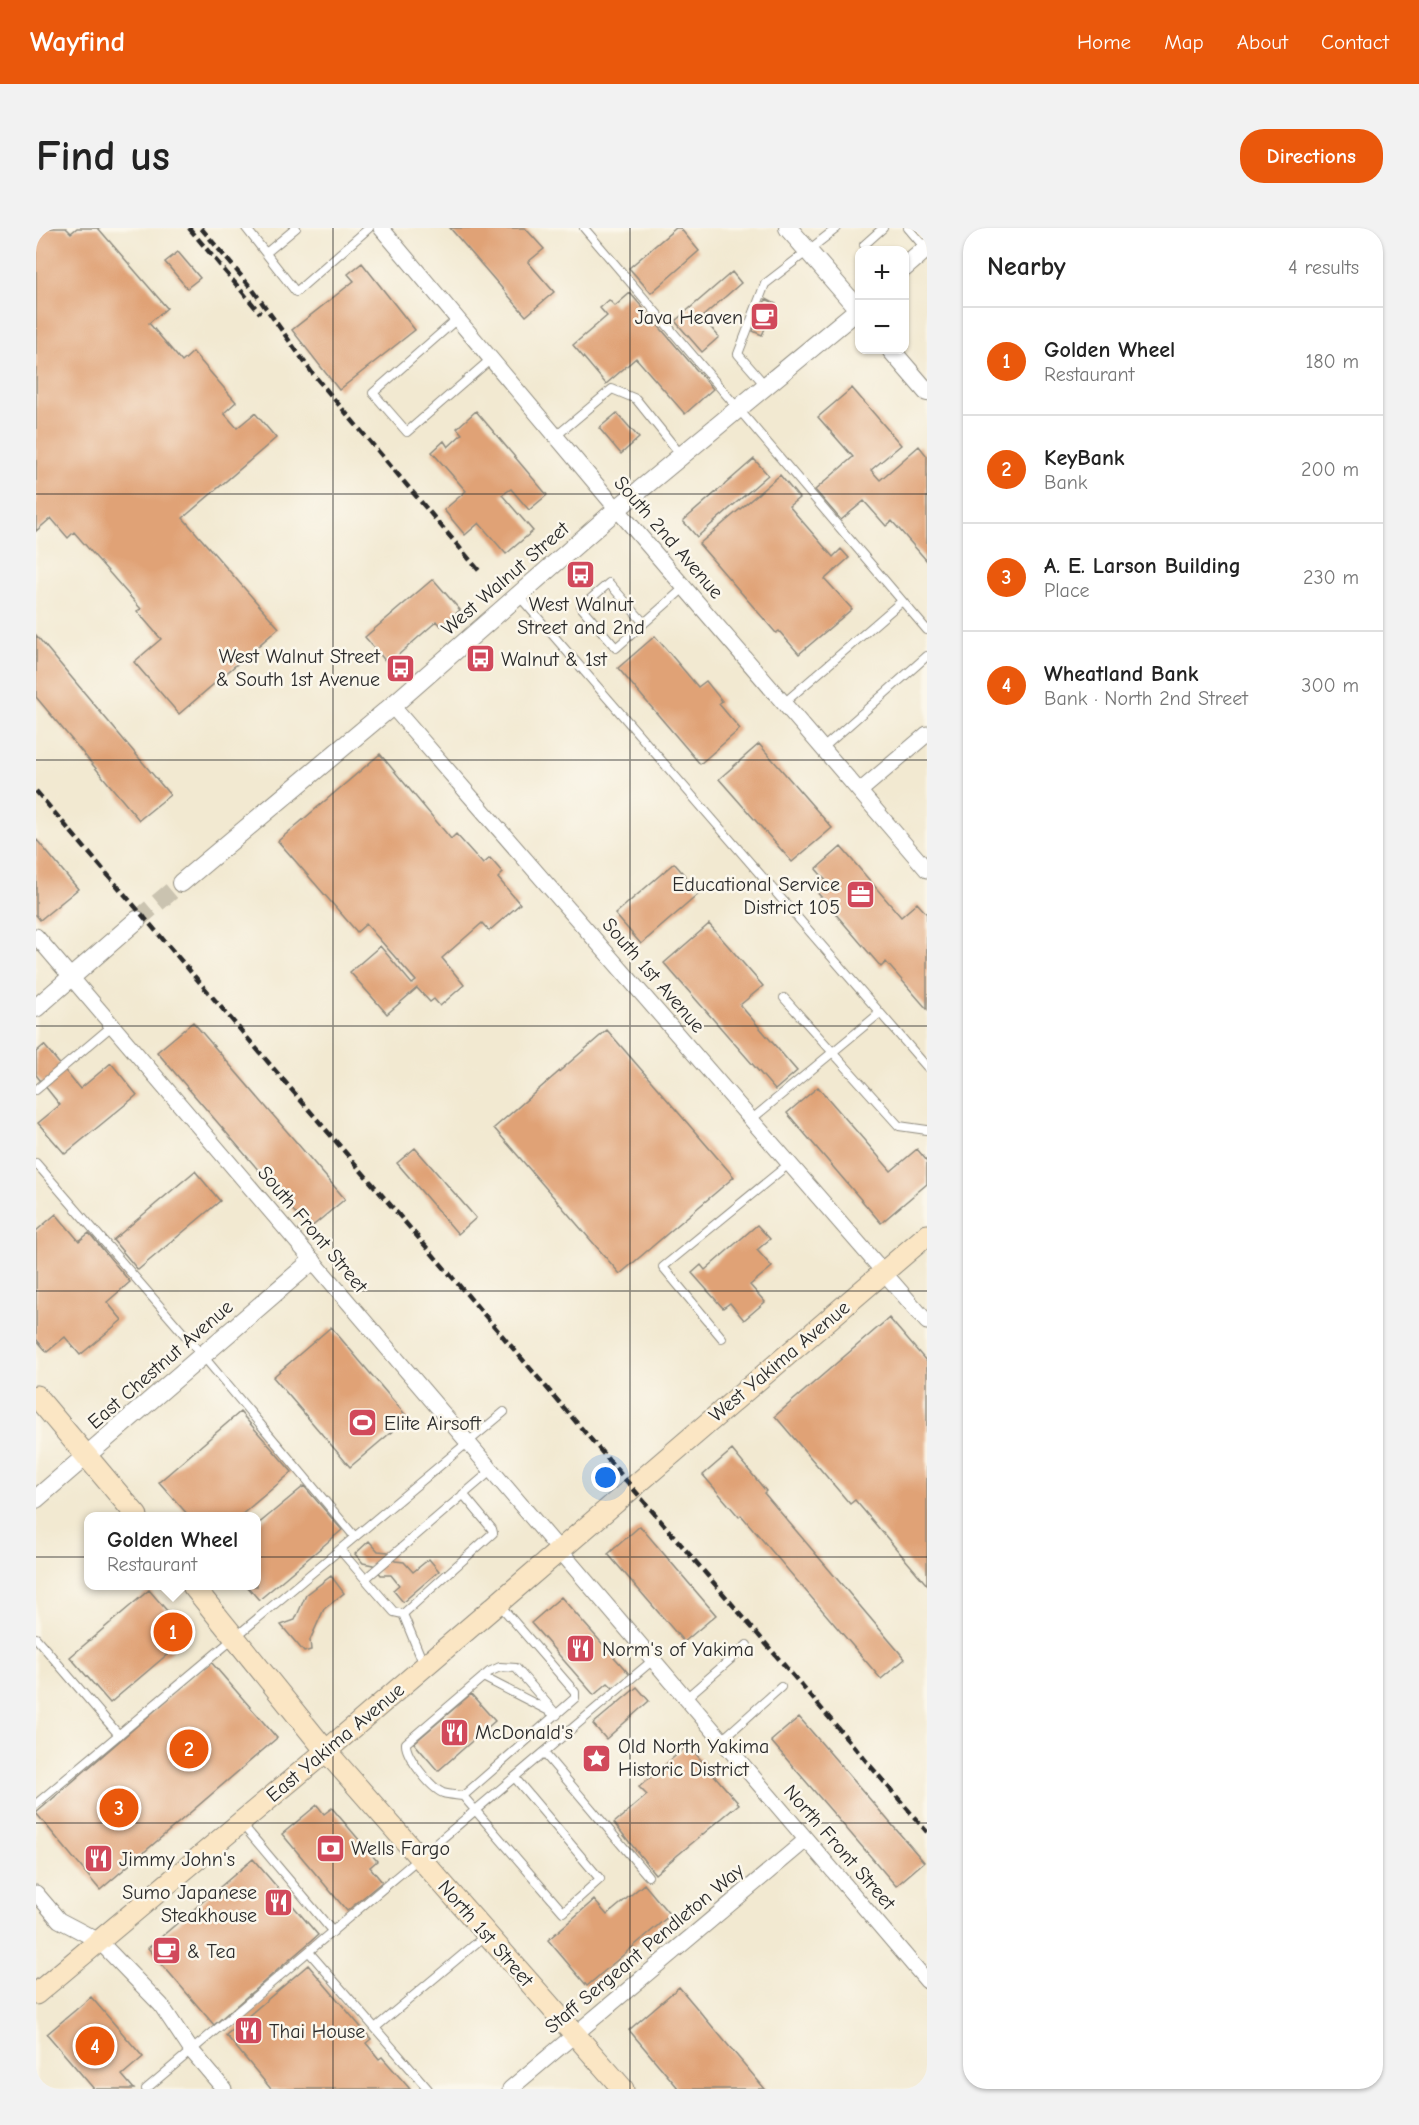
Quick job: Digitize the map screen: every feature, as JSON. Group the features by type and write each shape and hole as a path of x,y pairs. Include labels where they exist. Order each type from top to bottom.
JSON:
{"main road":[{"name":"West Yakima Avenue","path":"631,1487 927,1235"},
{"path":"36,1396 134,1512"},
{"name":"East Yakima Avenue","path":"36,1994 326,1751 631,1487"},
{"name":"North 1st Street","path":"196,1590 326,1751 623,2089"}],"street":[{"name":"South 2nd Avenue","path":"381,228 617,509 927,870"},
{"path":"788,228 855,305"},
{"path":"909,264 927,249"},
{"name":"West Walnut Street","path":"182,883 392,706 617,509 855,313"},
{"path":"894,354 927,392"},
{"name":"South 1st Avenue","path":"392,706 927,1322"},
{"path":"860,791 927,734"},
{"path":"36,1008 137,920"},
{"name":"South Front Street","path":"36,936 559,1548"},
{"name":"East Chestnut Avenue","path":"36,1499 312,1261"},
{"name":"North Front Street","path":"559,1548 927,1981"},
{"name":"Staff Sergeant Pendleton Way","path":"510,2089 806,1840"},
{"path":"36,1893 59,1920 99,1941 161,2005 191,2050 224,2089"}],"lane":[{"path":"246,228 296,292 369,228"},
{"path":"266,253 296,228"},
{"path":"584,228 927,630"},
{"path":"766,386 738,354 765,284 837,228"},
{"path":"864,245 883,228"},
{"path":"908,228 927,249"},
{"path":"457,319 373,393 407,432 491,359"},
{"path":"556,436 612,389 636,399 682,456"},
{"path":"644,623 609,583 581,607 616,648 685,587"},
{"path":"519,596 927,1067"},
{"path":"784,703 902,601"},
{"path":"823,748 927,656"},
{"path":"784,998 899,1126 927,1130"},
{"path":"752,1119 880,1013"},
{"path":"36,1090 113,1025"},
{"path":"36,1163 203,1356 355,1537"},
{"path":"722,1338 663,1267 790,1163"},
{"path":"36,1804 504,1412"},
{"path":"365,1579 492,1470"},
{"path":"403,1614 493,1533 463,1494"},
{"path":"340,1550 394,1612 403,1614"},
{"path":"463,1796 573,1701 575,1692 498,1603"},
{"path":"403,1614 424,1666"},
{"path":"36,1638 119,1735"},
{"path":"686,1698 747,1645"},
{"path":"146,2089 421,1859 653,1660"},
{"path":"515,1778 600,1879 563,1912 463,1796 444,1793 437,1788 410,1759 405,1746 483,1677 500,1667 516,1668 557,1715"},
{"path":"483,1677 557,1715"},
{"path":"722,1740 781,1687"},
{"path":"544,1753 648,1876"},
{"path":"240,1822 333,1932"},
{"path":"375,2028 487,1934"},
{"path":"309,1952 428,2089"}],"building":[{"path":"36,228 66,228 71,233 77,228 98,228 167,308 149,323 182,362 193,352 236,402 224,413 237,428 255,413 276,438 183,518 279,628 179,714 134,662 161,639 137,611 141,609 74,532 68,538 51,518 36,531"},
{"path":"450,228 525,228 544,249 528,262 554,292 526,316"},
{"path":"676,228 680,228 699,251 651,293 629,268"},
{"path":"178,252 200,278 187,288 165,262"},
{"path":"362,263 415,330 339,390 292,330 354,281 348,274"},
{"path":"732,272 741,283 702,317 719,337 702,352 675,321"},
{"path":"630,293 713,389 685,414 636,358 606,384 573,345 607,316 600,308 609,300 615,306"},
{"name":"Java Heaven","path":"766,299 776,304 762,335 753,331"},
{"path":"852,388 901,445 871,470 880,480 919,446 927,456 927,561 892,521 886,526 864,501 841,520 815,490 853,457 818,417"},
{"path":"476,411 547,495 529,510 511,489 502,495 533,531 506,554 479,523 465,535 444,510 466,491 432,452 444,441 448,447 462,434 457,428"},
{"path":"617,413 639,438 621,454 599,428"},
{"path":"754,459 768,475 697,537 683,521"},
{"path":"780,475 799,498 789,506 833,557 841,549 849,558 825,579 852,609 799,654 779,631 776,633 699,544"},
{"path":"433,579 460,610 441,626 437,621 388,664 365,637"},
{"path":"36,635 170,795 139,820 36,697"},
{"path":"655,636 698,687 706,681 722,701 719,704 740,729 700,764 618,668"},
{"path":"759,744 832,828 792,862 719,779"},
{"path":"380,754 451,839 456,834 483,864 490,858 503,873 498,878 520,904 489,931 482,923 442,958 464,985 440,1006 434,999 430,1002 417,988 387,1014 350,972 380,946 412,984 416,981 366,924 357,932 278,841"},
{"path":"36,839 78,889 40,920 36,915"},
{"path":"841,847 901,917 917,903 927,914 927,1009 886,962 881,967 816,891 827,882 816,869"},
{"path":"674,863 700,893 641,944 615,914"},
{"path":"709,924 763,986 740,1005 797,1071 775,1090 664,963"},
{"path":"193,1022 345,1199 309,1229 157,1052"},
{"path":"607,1030 734,1177 620,1274 494,1128"},
{"path":"44,1045 80,1089 111,1063 137,1095 65,1154 38,1123 60,1105 36,1075 36,1052"},
{"path":"818,1087 891,1171 917,1149 927,1161 927,1184 881,1223 787,1113"},
{"path":"415,1148 476,1218 458,1234 397,1163"},
{"path":"195,1171 220,1201 138,1270 113,1240"},
{"path":"56,1214 79,1241 89,1233 130,1282 107,1302 122,1320 80,1355 65,1337 47,1352 36,1339 36,1231"},
{"path":"757,1225 770,1239 757,1250 772,1267 750,1285 765,1302 744,1320 730,1303 723,1308 692,1273 701,1265 705,1270"},
{"path":"889,1318 927,1362 927,1585 855,1500 850,1504 775,1416"},
{"path":"331,1327 408,1418 350,1467 273,1377"},
{"path":"240,1412 292,1472 245,1512 185,1512 159,1482"},
{"path":"732,1450 766,1491 764,1493 905,1659 881,1679 741,1515 739,1517 703,1475"},
{"path":"304,1486 342,1530 259,1600 250,1590 261,1590 261,1522"},
{"path":"640,1526 716,1615 684,1642 608,1554"},
{"path":"369,1541 378,1551 388,1552 395,1561 404,1562 413,1572 429,1559 439,1571 403,1602 393,1590 399,1585 391,1575 381,1575 373,1565 363,1563 355,1554"},
{"path":"331,1576 344,1593 324,1609 310,1640 311,1650 304,1652 281,1625 295,1620 306,1595"},
{"path":"149,1590 189,1636 110,1703 70,1657"},
{"name":"Norm's of Yakima","path":"561,1597 630,1675 614,1689 608,1683 594,1695 531,1623"},
{"path":"211,1662 277,1738 100,1890 36,1813"},
{"path":"637,1687 649,1701 606,1739 593,1724"},
{"name":"McDonald's","path":"471,1694 495,1721 438,1771 414,1743"},
{"path":"799,1717 924,1862 896,1886 771,1741"},
{"path":"688,1745 739,1804 655,1874 614,1823 647,1795 639,1787"},
{"name":"Wells Fargo","path":"317,1805 324,1814 332,1808 377,1861 370,1867 382,1882 347,1911 282,1834"},
{"path":"253,1859 318,1935 214,2025 148,1948"},
{"path":"644,1884 670,1915 587,1986 548,1940 594,1900 607,1915"},
{"path":"308,1965 371,2039 366,2043 379,2059 382,2057 410,2089 271,2089 226,2035"},
{"path":"679,1987 765,2089 679,2089 629,2030"},
{"path":"91,1997 143,2057 122,2075 134,2089 94,2089 47,2034"}],"tunnel":[{"path":"137,920 181,883"}],"railway":[{"path":"189,228 260,313"},
{"path":"201,228 253,290 313,374 481,573"},
{"path":"36,791 927,1832"}],"place":[{"name":"Java Heaven","path":"764,317"},
{"name":"West Walnut Street and 2nd","path":"581,574"},
{"name":"Walnut & 1st","path":"480,659"},
{"name":"West Walnut Street & South 1st Avenue","path":"401,668"},
{"name":"Educational Service District 105","path":"861,895"},
{"name":"Elite Airsoft","path":"363,1423"},
{"name":"Golden Wheel","path":"173,1632"},
{"name":"Norm's of Yakima","path":"581,1649"},
{"name":"McDonald's","path":"454,1732"},
{"name":"KeyBank","path":"189,1749"},
{"name":"Old North Yakima Historic District","path":"597,1758"},
{"name":"A. E. Larson Building","path":"119,1808"},
{"name":"Wells Fargo","path":"330,1848"},
{"name":"Jimmy John's","path":"98,1859"},
{"name":"Sumo Japanese Steakhouse","path":"278,1903"},
{"name":"& Tea","path":"166,1951"},
{"name":"Thai House","path":"248,2031"},
{"name":"Wheatland Bank","path":"95,2046"}]}
